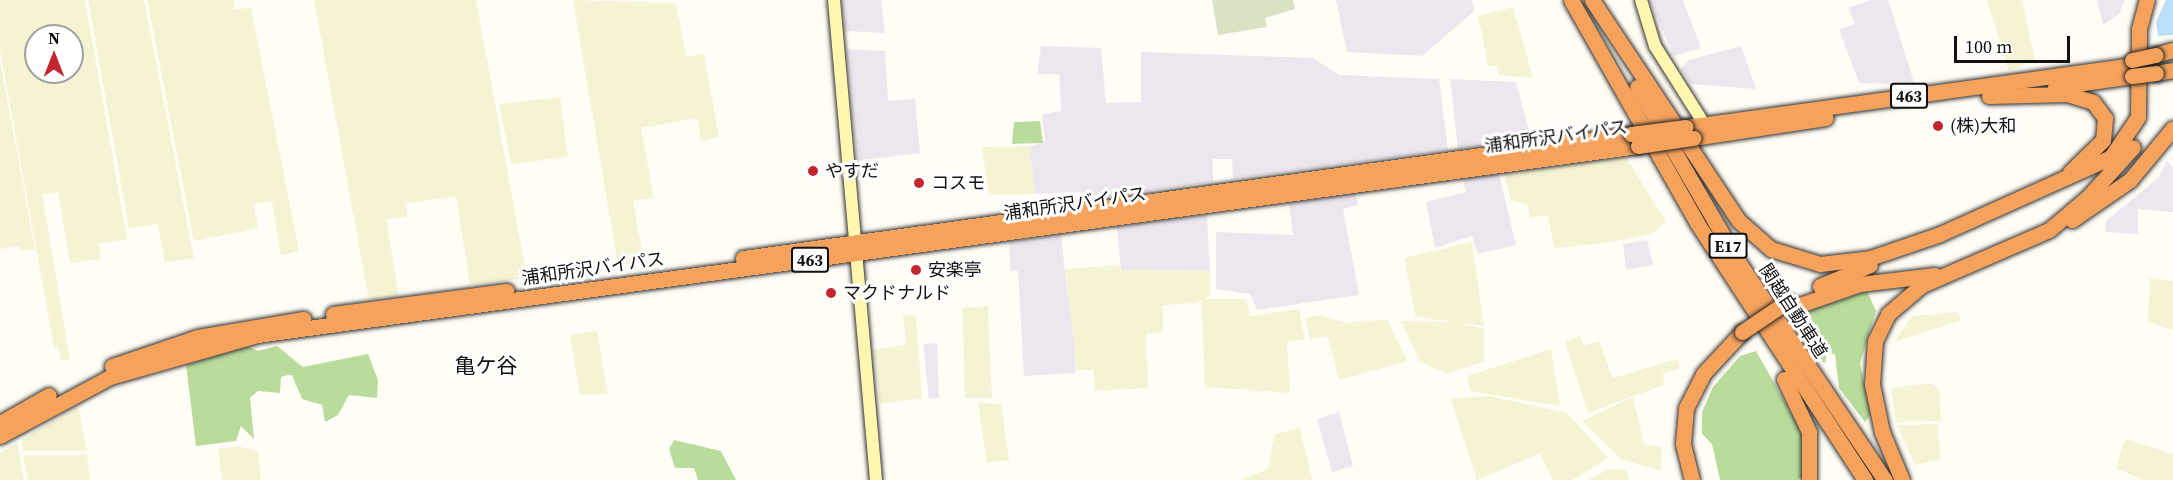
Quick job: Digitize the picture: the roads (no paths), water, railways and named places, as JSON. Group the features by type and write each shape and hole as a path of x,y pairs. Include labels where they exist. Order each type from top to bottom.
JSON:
{"highway":[{"name":"関越自動車道","path":"1571,0 1697,223 1865,480"},
{"name":"関越自動車道","path":"1591,0 1739,263 1885,480"},
{"path":"1591,0 1718,194 1760,242 1794,260 1831,264 1870,258 1940,234"},
{"path":"1692,480 1683,444 1686,408 1703,374 1744,335 1789,304 1940,234 2102,164 2131,135 2140,107 2139,29 2147,0"},
{"path":"2035,238 2096,190 2141,134 2149,105 2149,20 2157,0"},
{"path":"2155,63 2173,51"},
{"name":"浦和所沢バイパス","path":"0,423 104,369 249,325 855,247 1689,132 1989,96 2173,59"},
{"name":"浦和所沢バイパス","path":"2155,63 2173,70"},
{"name":"浦和所沢バイパス","path":"1708,130 2065,75 2132,67"},
{"path":"1989,96 2079,95 2102,112 2106,126 2099,148 2048,187"},
{"path":"1902,480 1875,408 1875,341 1899,301 1966,267 2035,238 2119,189 2173,128"},
{"path":"1697,223 1805,420 1813,455 1809,480"},
{"name":"浦和所沢バイパス","path":"0,436 110,377 227,342 855,247"},
{"path":"1789,304 1860,284 1966,267"},
{"path":"1704,480 1693,443 1696,412 1716,372 1744,335"}],"street":[{"path":"834,0 876,480"},
{"path":"1641,0 1656,46 1708,130"}],"water":[{"path":"2166,0 2173,0 2173,35 2158,36 2156,22"}],"place":[{"name":"(株)大和","path":"1938,126"},
{"name":"やすだ","path":"813,171"},
{"name":"コスモ","path":"919,183"},
{"name":"安楽亭","path":"916,270"},
{"name":"マクドナルド","path":"831,293"}],"district":[{"name":"亀ケ谷","path":"486,366"}]}
